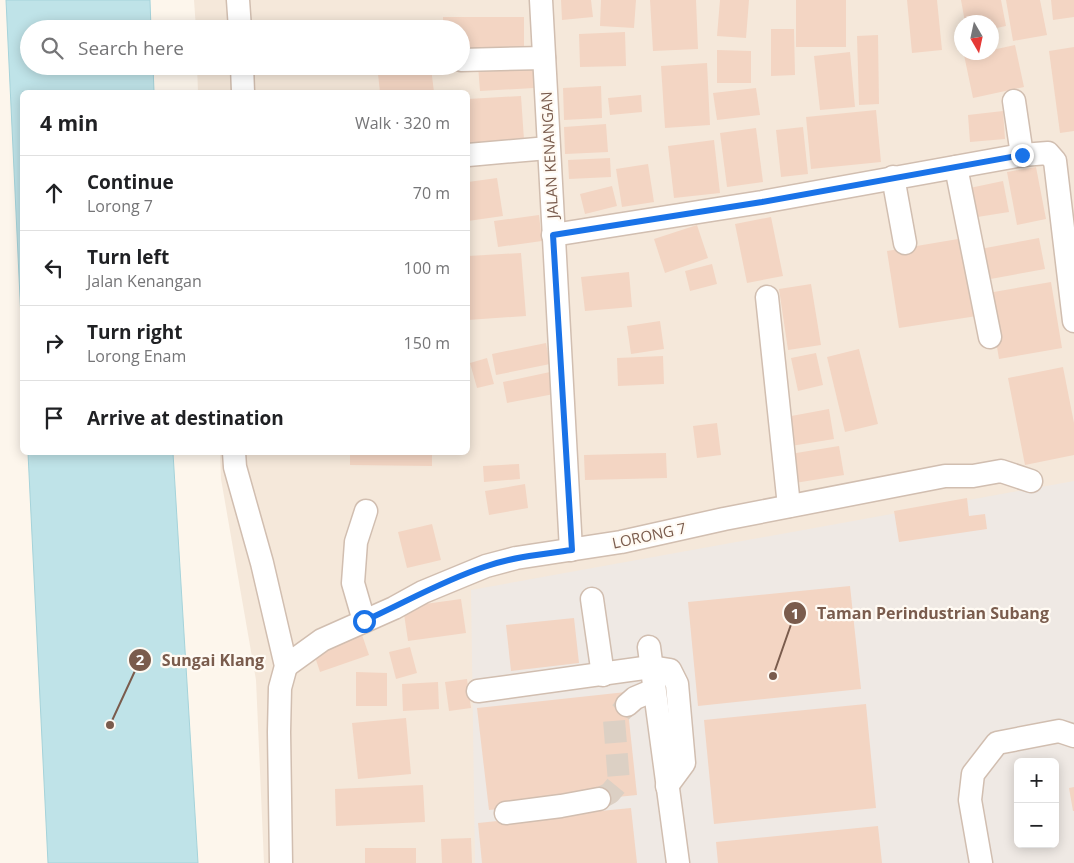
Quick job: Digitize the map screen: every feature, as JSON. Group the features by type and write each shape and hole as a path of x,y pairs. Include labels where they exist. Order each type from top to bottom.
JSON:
{"street":[{"path":"238,0 239,20"},
{"name":"JALAN KENANGAN","path":"541,0 572,550"},
{"path":"470,60 544,58"},
{"path":"242,75 243,90"},
{"path":"1014,101 1022,155"},
{"path":"470,154 548,148"},
{"path":"553,235 762,202 1022,155 1048,153 1056,161 1074,321"},
{"path":"956,167 990,337"},
{"path":"892,177 905,243"},
{"path":"767,297 789,506"},
{"path":"234,455 235,467 262,563 286,666 280,688 281,863"},
{"name":"LORONG 7","path":"286,666 322,640 423,592 486,566 516,558 621,542 789,506 945,476 974,476 1001,471 1031,481"},
{"path":"364,621 353,584 356,542 366,511"},
{"path":"592,599 603,675"},
{"path":"478,691 603,675 650,657"},
{"path":"650,657 678,863"},
{"path":"650,657 670,670 677,684 684,763 668,786"},
{"path":"627,705 634,698 654,690"},
{"path":"981,863 970,800 973,774 997,743 1059,731 1074,736"},
{"path":"506,812 561,806 599,799"}],"shaded area":[{"path":"194,0 1074,0 1074,863 264,863 256,680 221,479 220,455 470,455 470,90 198,90 197,75 470,75 470,20 195,20"},
{"path":"1074,481 1074,863 475,863 471,590"}],"water":[{"path":"6,0 150,0 151,20 20,20 20,75 153,75 154,90 20,90 20,298"},
{"path":"28,455 173,455 198,863 48,863"}],"building":[{"path":"561,0 591,0 593,17 562,20"},
{"path":"601,0 636,0 634,28 600,26"},
{"path":"650,0 696,0 698,49 653,51"},
{"path":"720,0 749,0 746,38 717,36"},
{"path":"796,0 846,0 846,47 796,47"},
{"path":"907,0 937,0 942,50 912,53"},
{"path":"961,0 1001,0 1006,26 999,28 999,15 964,15"},
{"path":"1006,0 1040,0 1047,35 1013,41"},
{"path":"1051,0 1074,0 1074,17 1053,20"},
{"path":"443,17 524,17 524,53 470,53 470,20 443,20"},
{"path":"771,29 794,29 795,75 771,76"},
{"path":"625,32 626,66 580,67 579,34"},
{"path":"878,35 879,104 859,105 857,36"},
{"path":"1015,45 1024,87 973,98 965,60 999,60 999,48"},
{"path":"1074,47 1074,131 1060,133 1049,51"},
{"path":"717,50 751,51 751,83 717,83"},
{"path":"850,52 855,107 820,110 814,56"},
{"path":"533,62 534,88 480,91 478,65"},
{"path":"707,63 710,125 665,128 661,66"},
{"path":"378,75 432,75 434,90 380,90"},
{"path":"601,86 602,118 564,120 563,88"},
{"path":"756,88 760,115 717,120 713,93"},
{"path":"641,95 642,112 610,115 608,98"},
{"path":"521,96 524,140 470,144 470,99"},
{"path":"876,110 881,162 811,169 806,117"},
{"path":"1003,111 1005,139 970,142 968,115"},
{"path":"606,124 608,152 565,154 564,127"},
{"path":"803,127 808,174 781,177 776,130"},
{"path":"756,128 763,182 727,187 720,133"},
{"path":"714,140 720,193 674,198 668,146"},
{"path":"610,158 611,177 569,179 568,160"},
{"path":"648,164 654,202 622,207 616,169"},
{"path":"1036,167 1046,219 1017,225 1007,172"},
{"path":"497,178 503,216 470,221 470,182"},
{"path":"1003,181 1009,212 971,218 965,189"},
{"path":"612,186 617,206 585,214 580,194"},
{"path":"539,215 542,241 498,247 494,221"},
{"path":"771,217 783,276 747,283 735,224"},
{"path":"697,225 708,258 665,273 654,239"},
{"path":"964,238 977,316 899,328 887,251"},
{"path":"1039,238 1045,269 985,280 980,249"},
{"path":"521,253 526,316 470,320 470,256"},
{"path":"712,264 717,284 690,291 685,271"},
{"path":"629,272 632,307 585,311 581,277"},
{"path":"1051,282 1062,348 999,359 988,293"},
{"path":"811,284 821,345 788,350 779,289"},
{"path":"660,321 664,349 631,354 627,326"},
{"path":"546,343 550,364 496,375 492,354"},
{"path":"859,349 878,424 845,432 827,357"},
{"path":"816,353 823,385 798,391 791,358"},
{"path":"663,356 664,384 618,386 617,358"},
{"path":"487,358 494,384 477,388 470,363"},
{"path":"1063,367 1074,423 1074,455 1025,465 1008,378"},
{"path":"550,372 554,394 507,403 503,382"},
{"path":"829,409 834,439 791,446 786,417"},
{"path":"717,423 721,455 697,458 693,426"},
{"path":"839,446 844,475 795,483 790,454"},
{"path":"666,453 667,478 585,480 584,455"},
{"path":"350,455 432,455 432,466 350,465"},
{"path":"519,464 520,479 484,482 483,466"},
{"path":"525,484 528,508 489,515 485,491"},
{"path":"967,498 969,516 985,514 987,529 899,542 894,511"},
{"path":"432,524 441,560 407,568 398,532"},
{"path":"850,586 861,689 698,706 688,602"},
{"path":"461,599 466,633 408,641 403,607"},
{"path":"574,618 579,663 511,671 506,625"},
{"path":"361,632 369,655 320,672 312,648"},
{"path":"410,647 417,673 396,679 389,652"},
{"path":"356,672 387,673 387,706 356,706"},
{"path":"467,679 471,708 449,711 445,682"},
{"path":"438,682 439,709 403,711 402,684"},
{"path":"626,692 637,795 489,810 477,708"},
{"path":"866,704 876,808 714,824 704,720"},
{"path":"406,718 411,774 358,779 352,723"},
{"path":"423,785 425,822 336,826 335,789"},
{"path":"1074,787 1074,811 1073,811 1069,788"},
{"path":"631,808 637,863 482,863 478,823"},
{"path":"878,826 882,863 718,863 716,842"},
{"path":"471,838 472,863 442,863 441,839"},
{"path":"365,848 416,848 416,863 365,863"}],"tunnel":[{"path":"599,799 610,793 619,782 614,720 627,705"}],"place":[{"name":"Taman Perindustrian Subang","path":"773,676"},
{"name":"Sungai Klang","path":"110,725"}],"route":[{"path":"364,621 394,608 423,592 486,566 516,558 572,550 553,235 762,202 1022,155"}]}
